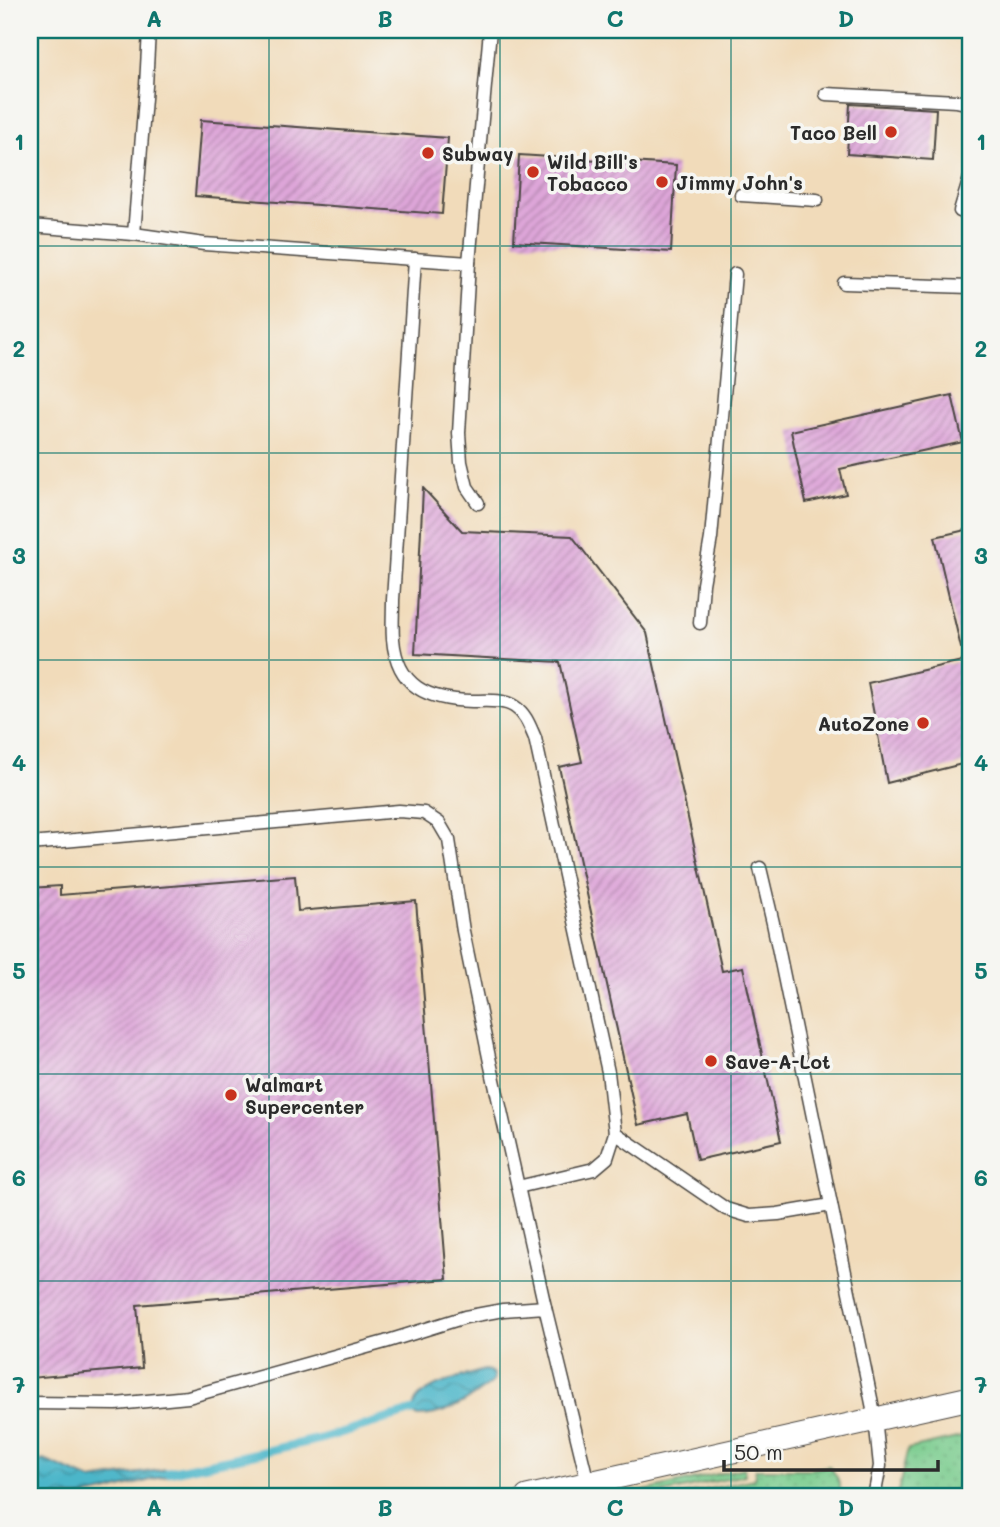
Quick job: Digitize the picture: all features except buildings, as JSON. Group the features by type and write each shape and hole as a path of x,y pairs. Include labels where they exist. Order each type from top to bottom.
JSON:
{"street":[{"path":"527,1497 970,1398"}],"lane":[{"path":"134,234 149,30"},
{"path":"478,503 467,487 461,462 459,433 469,263 490,30"},
{"path":"826,94 970,104"},
{"path":"960,211 970,178"},
{"path":"741,195 817,200"},
{"path":"30,226 134,234 204,244 469,263"},
{"path":"415,259 393,600 393,638 397,663 418,689 460,700 493,701 514,706 526,718 535,738 608,1072 615,1133 607,1158 594,1168 518,1187"},
{"path":"700,623 711,538 734,274"},
{"path":"845,283 970,287"},
{"path":"30,845 399,811 424,813 439,823 449,840 463,931 518,1187 589,1483"},
{"path":"760,868 875,1418 880,1466 874,1497"},
{"path":"615,1133 726,1209 749,1216 831,1205"},
{"path":"30,1404 116,1404 188,1397 465,1317 503,1310 545,1307"}],"green space":[{"path":"970,1435 970,1497 896,1497 908,1449"},
{"path":"829,1466 838,1480 837,1497 673,1497 754,1479 756,1469 813,1469"},
{"path":"744,1468 745,1475 646,1497 619,1497"}],"water":[{"path":"485,1370 494,1374 493,1381 476,1394 447,1410 416,1416 414,1407 426,1391"},
{"path":"44,1460 91,1480 168,1469 169,1475 82,1497 30,1497 30,1464"}],"waterway":[{"path":"168,1472 320,1439 413,1411"}],"place":[{"name":"Taco Bell","path":"891,132"},
{"name":"Subway","path":"428,153"},
{"name":"Wild Bill's Tobacco","path":"533,172"},
{"name":"Jimmy John's","path":"662,182"},
{"name":"AutoZone","path":"923,723"},
{"name":"Save-A-Lot","path":"711,1061"},
{"name":"Walmart Supercenter","path":"231,1095"}]}
